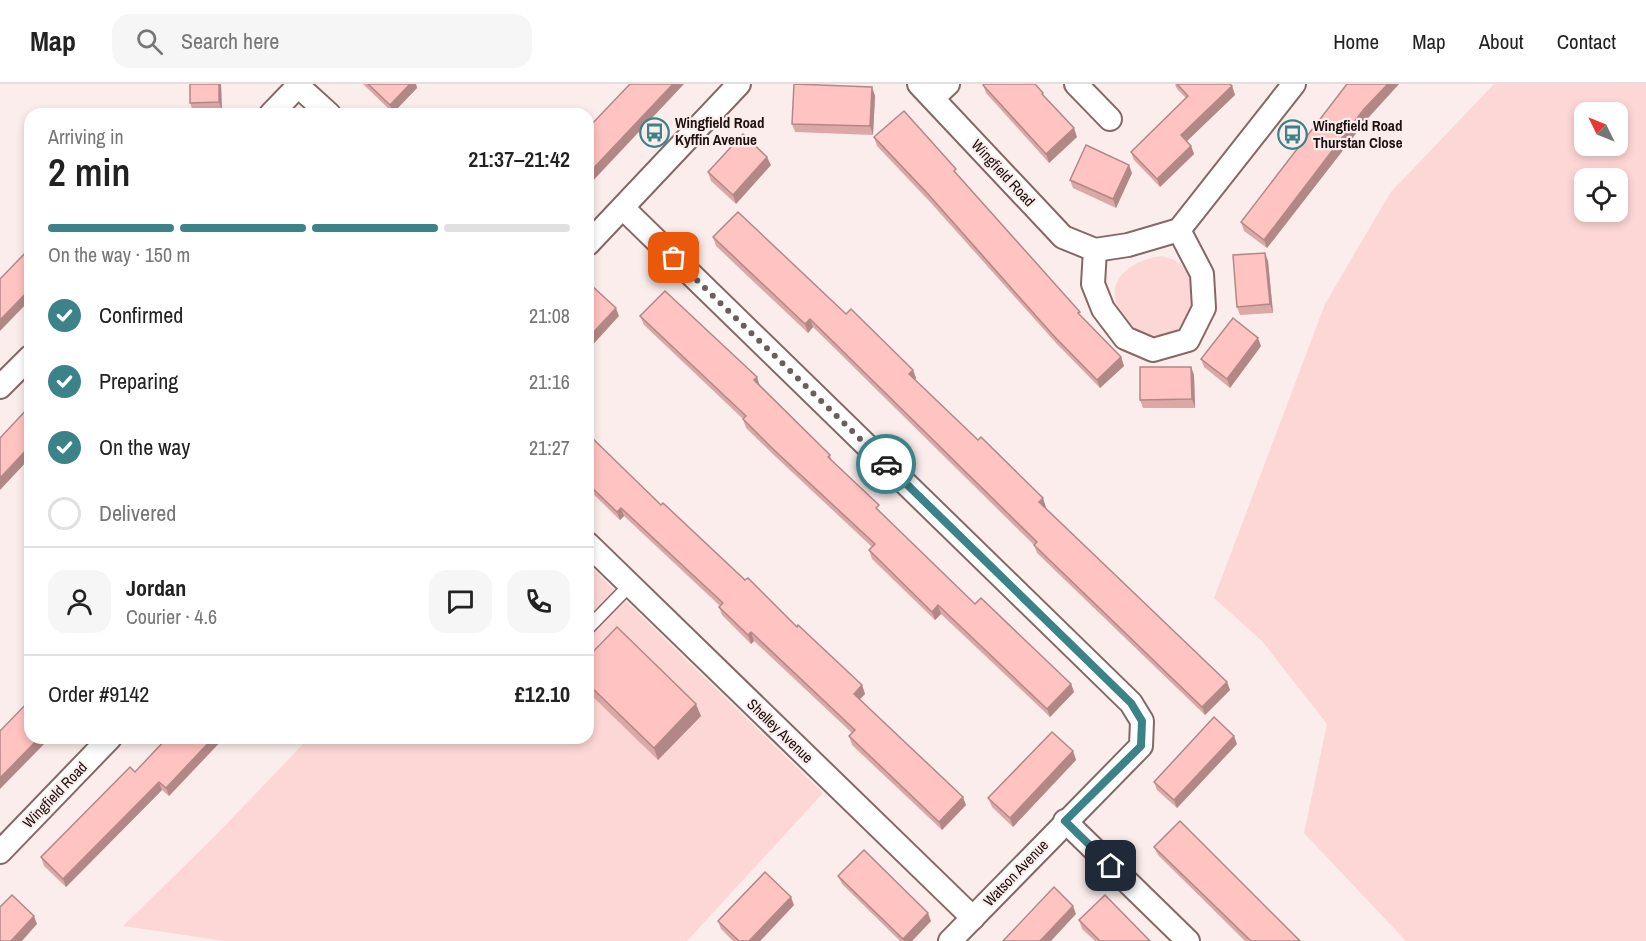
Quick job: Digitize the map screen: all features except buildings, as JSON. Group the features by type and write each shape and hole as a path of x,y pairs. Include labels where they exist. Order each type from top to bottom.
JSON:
{"street":[{"path":"594,238 739,84"},
{"path":"1076,84 1110,119"},
{"path":"276,108 297,85 322,108"},
{"path":"1179,230 1202,274 1204,308 1188,340 1153,350 1125,338 1103,309 1092,284 1095,250 1128,245 1179,230 1287,86"},
{"name":"Wingfield Road","path":"933,89 1063,237 1095,250"},
{"name":"Watson Avenue","path":"623,208 1131,703 1142,721 1141,746 1065,821 950,941"},
{"path":"0,387 24,363"},
{"name":"Shelley Avenue","path":"594,550 973,918"},
{"name":"Wingfield Road","path":"0,852 104,744"},
{"path":"1065,821 1188,941"}],"lane":[{"path":"594,622 630,585"}],"shaded area":[{"path":"1494,84 1646,84 1646,941 1406,941 1304,833 1327,724 1262,641 1214,598 1325,304 1390,193"},
{"path":"1162,256 1177,262 1184,269 1194,292 1193,317 1188,327 1169,342 1141,337 1123,315 1115,296 1115,287 1125,271 1142,261"},
{"path":"594,570 823,793 687,941 225,941 123,926 213,838 303,744 594,744"}],"way so far":[{"path":"674,258 886,464"}],"place":[{"name":"Wingfield Road Kyffin Avenue","path":"654,132"},
{"name":"Wingfield Road Thurstan Close","path":"1292,135"}],"route":[{"path":"886,464 1131,703 1142,721 1141,746 1065,821 1111,866"}]}
